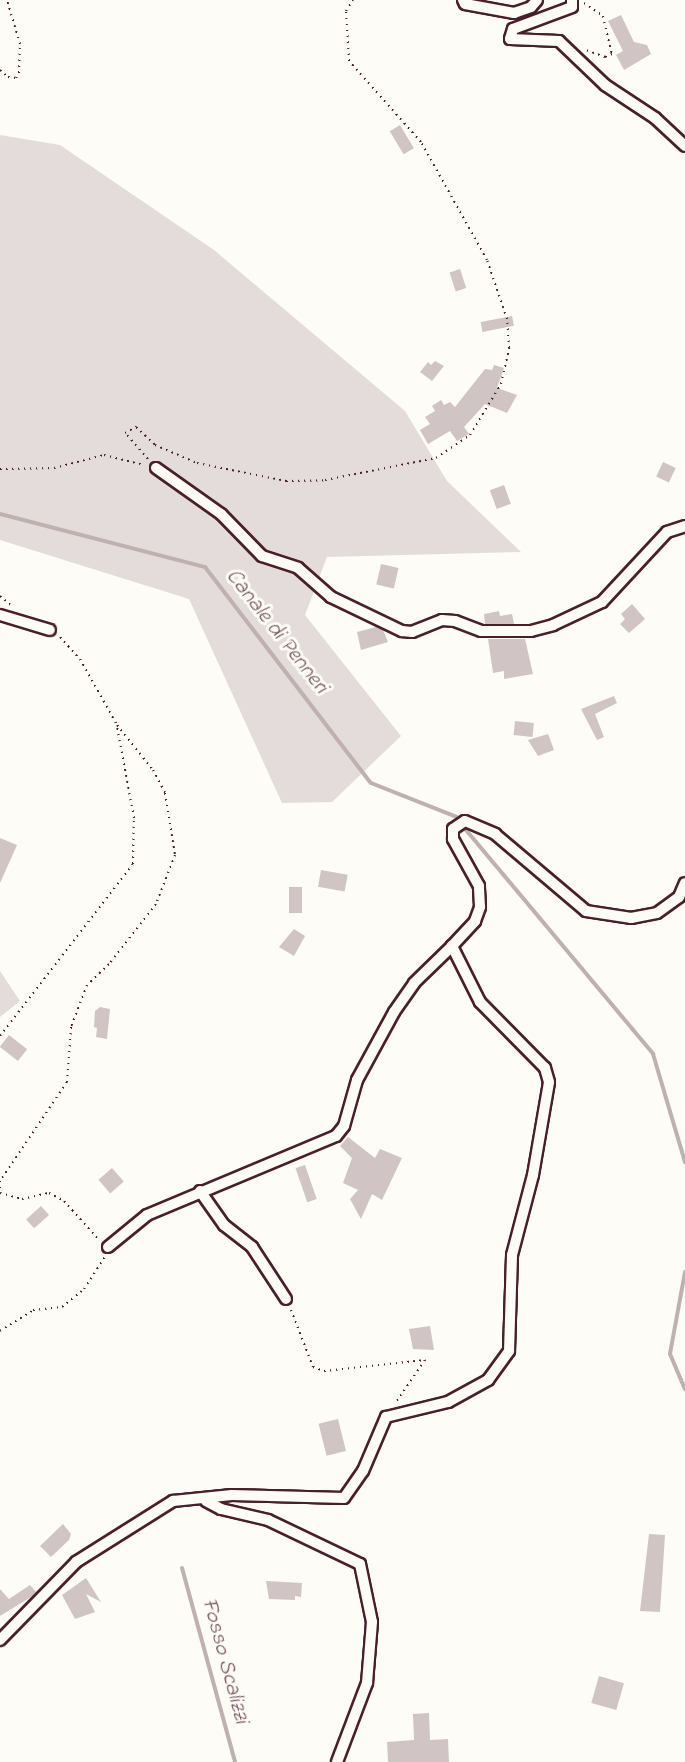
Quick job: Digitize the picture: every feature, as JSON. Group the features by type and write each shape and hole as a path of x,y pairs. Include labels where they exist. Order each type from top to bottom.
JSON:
{"street":[{"path":"463,0 465,4 514,13 531,7 537,0"},
{"path":"572,0 572,8 513,29 509,35 514,42 559,40 605,85 655,118 685,146"},
{"path":"156,468 221,514 262,556 298,568 331,597 402,631 412,632 442,621 455,621 481,631 531,631 552,625 602,602 667,532 685,526"},
{"path":"0,615 50,630"},
{"path":"108,1247 147,1215 336,1136 344,1126 357,1080 394,1012 414,983 475,921 480,907 473,871 453,839 453,829 465,821 495,834 531,861 585,911 631,918 657,913 679,897 685,883"},
{"path":"0,1640 76,1562 173,1502 207,1500 232,1494 344,1498 363,1471 386,1417 448,1402 488,1380 509,1352 512,1255 533,1175 546,1103 545,1068 480,1002 452,946"},
{"path":"200,1191 224,1225 252,1247 286,1299"},
{"path":"207,1500 221,1509 268,1520 360,1564 372,1612 366,1683 337,1762"}],"path":[{"path":"0,70 8,77 16,78 20,73 20,44 7,0"},
{"path":"156,468 125,433 136,427 155,446 196,463 286,481 325,480 444,454 470,435 506,372 509,348 507,319 487,260 421,142 349,61 346,11 352,0"},
{"path":"567,46 605,57 612,54 603,16 579,0"},
{"path":"0,469 54,468 104,455 156,468"},
{"path":"0,1331 33,1310 62,1307 84,1289 102,1266 108,1247 88,1233 64,1201 48,1193 22,1199 0,1193 0,1181 67,1082 66,1050 71,1027 87,986 109,964 156,904 175,855 165,793 153,770 117,725 80,659 50,630"},
{"path":"0,1036 133,864 134,818 117,725"},
{"path":"286,1299 313,1367 334,1371 425,1360 386,1417"}],"shaded area":[{"path":"0,135 60,145 214,250 405,411 447,481 521,552 327,557 305,615 401,736 332,802 282,803 189,599 0,540"},
{"path":"0,971 20,1001 0,1017"}],"building":[{"path":"621,15 634,42 647,45 651,54 624,70 616,55 623,51 608,21"},
{"path":"400,125 414,148 404,154 390,131"},
{"path":"460,269 466,288 456,291 450,272"},
{"path":"512,316 514,326 482,332 481,322"},
{"path":"435,361 444,366 432,381 420,372 428,362 431,365"},
{"path":"494,365 504,368 497,388 517,395 507,413 485,404 464,427 469,434 457,441 450,431 428,444 420,430 430,424 425,417 435,411 432,406 441,400 444,405 450,402 455,407 485,369 492,370"},
{"path":"663,462 676,468 669,482 656,477"},
{"path":"504,485 511,504 497,509 490,490"},
{"path":"381,564 399,568 394,589 376,584"},
{"path":"632,604 645,619 629,633 620,624 625,619 621,614"},
{"path":"499,611 500,616 512,614 514,624 485,624 484,614"},
{"path":"376,627 383,630 388,642 361,650 357,632"},
{"path":"488,639 525,639 533,674 504,679 504,671 493,673"},
{"path":"614,696 617,703 595,714 604,737 597,740 581,709"},
{"path":"515,721 534,723 532,737 514,735"},
{"path":"548,734 554,750 538,756 528,740"},
{"path":"0,838 17,845 0,883"},
{"path":"321,870 348,875 345,891 318,887"},
{"path":"289,887 302,887 302,913 289,913"},
{"path":"294,929 305,936 294,956 279,947"},
{"path":"100,1007 110,1009 107,1039 96,1037 95,1011"},
{"path":"9,1035 27,1049 18,1061 0,1047"},
{"path":"348,1137 375,1158 380,1149 402,1158 382,1200 372,1194 361,1219 350,1199 358,1190 343,1183 352,1158 340,1146"},
{"path":"305,1165 317,1199 307,1202 296,1168"},
{"path":"112,1168 124,1182 110,1193 98,1180"},
{"path":"41,1206 49,1215 34,1228 26,1219"},
{"path":"430,1326 434,1350 413,1349 409,1329"},
{"path":"338,1419 346,1451 327,1456 319,1424"},
{"path":"63,1524 71,1534 69,1540 51,1557 40,1546"},
{"path":"649,1534 665,1535 660,1612 640,1611"},
{"path":"86,1578 101,1602 86,1594 95,1612 75,1619 62,1595"},
{"path":"266,1581 302,1583 301,1597 295,1596 295,1600 269,1599"},
{"path":"30,1585 36,1592 0,1616 0,1589 9,1599"},
{"path":"599,1676 624,1683 616,1710 591,1703"},
{"path":"429,1713 430,1740 448,1739 449,1762 388,1762 387,1742 414,1740 413,1714"}],"waterway":[{"name":"Canale di Penneri","path":"0,514 205,567 371,783 457,817"},
{"name":"Canale di Penneri","path":"466,830 653,1054 685,1162"},
{"name":"Canale di Penneri","path":"685,1272 670,1354 685,1389"},
{"name":"Fosso Scalizzi","path":"182,1568 235,1762"}]}
